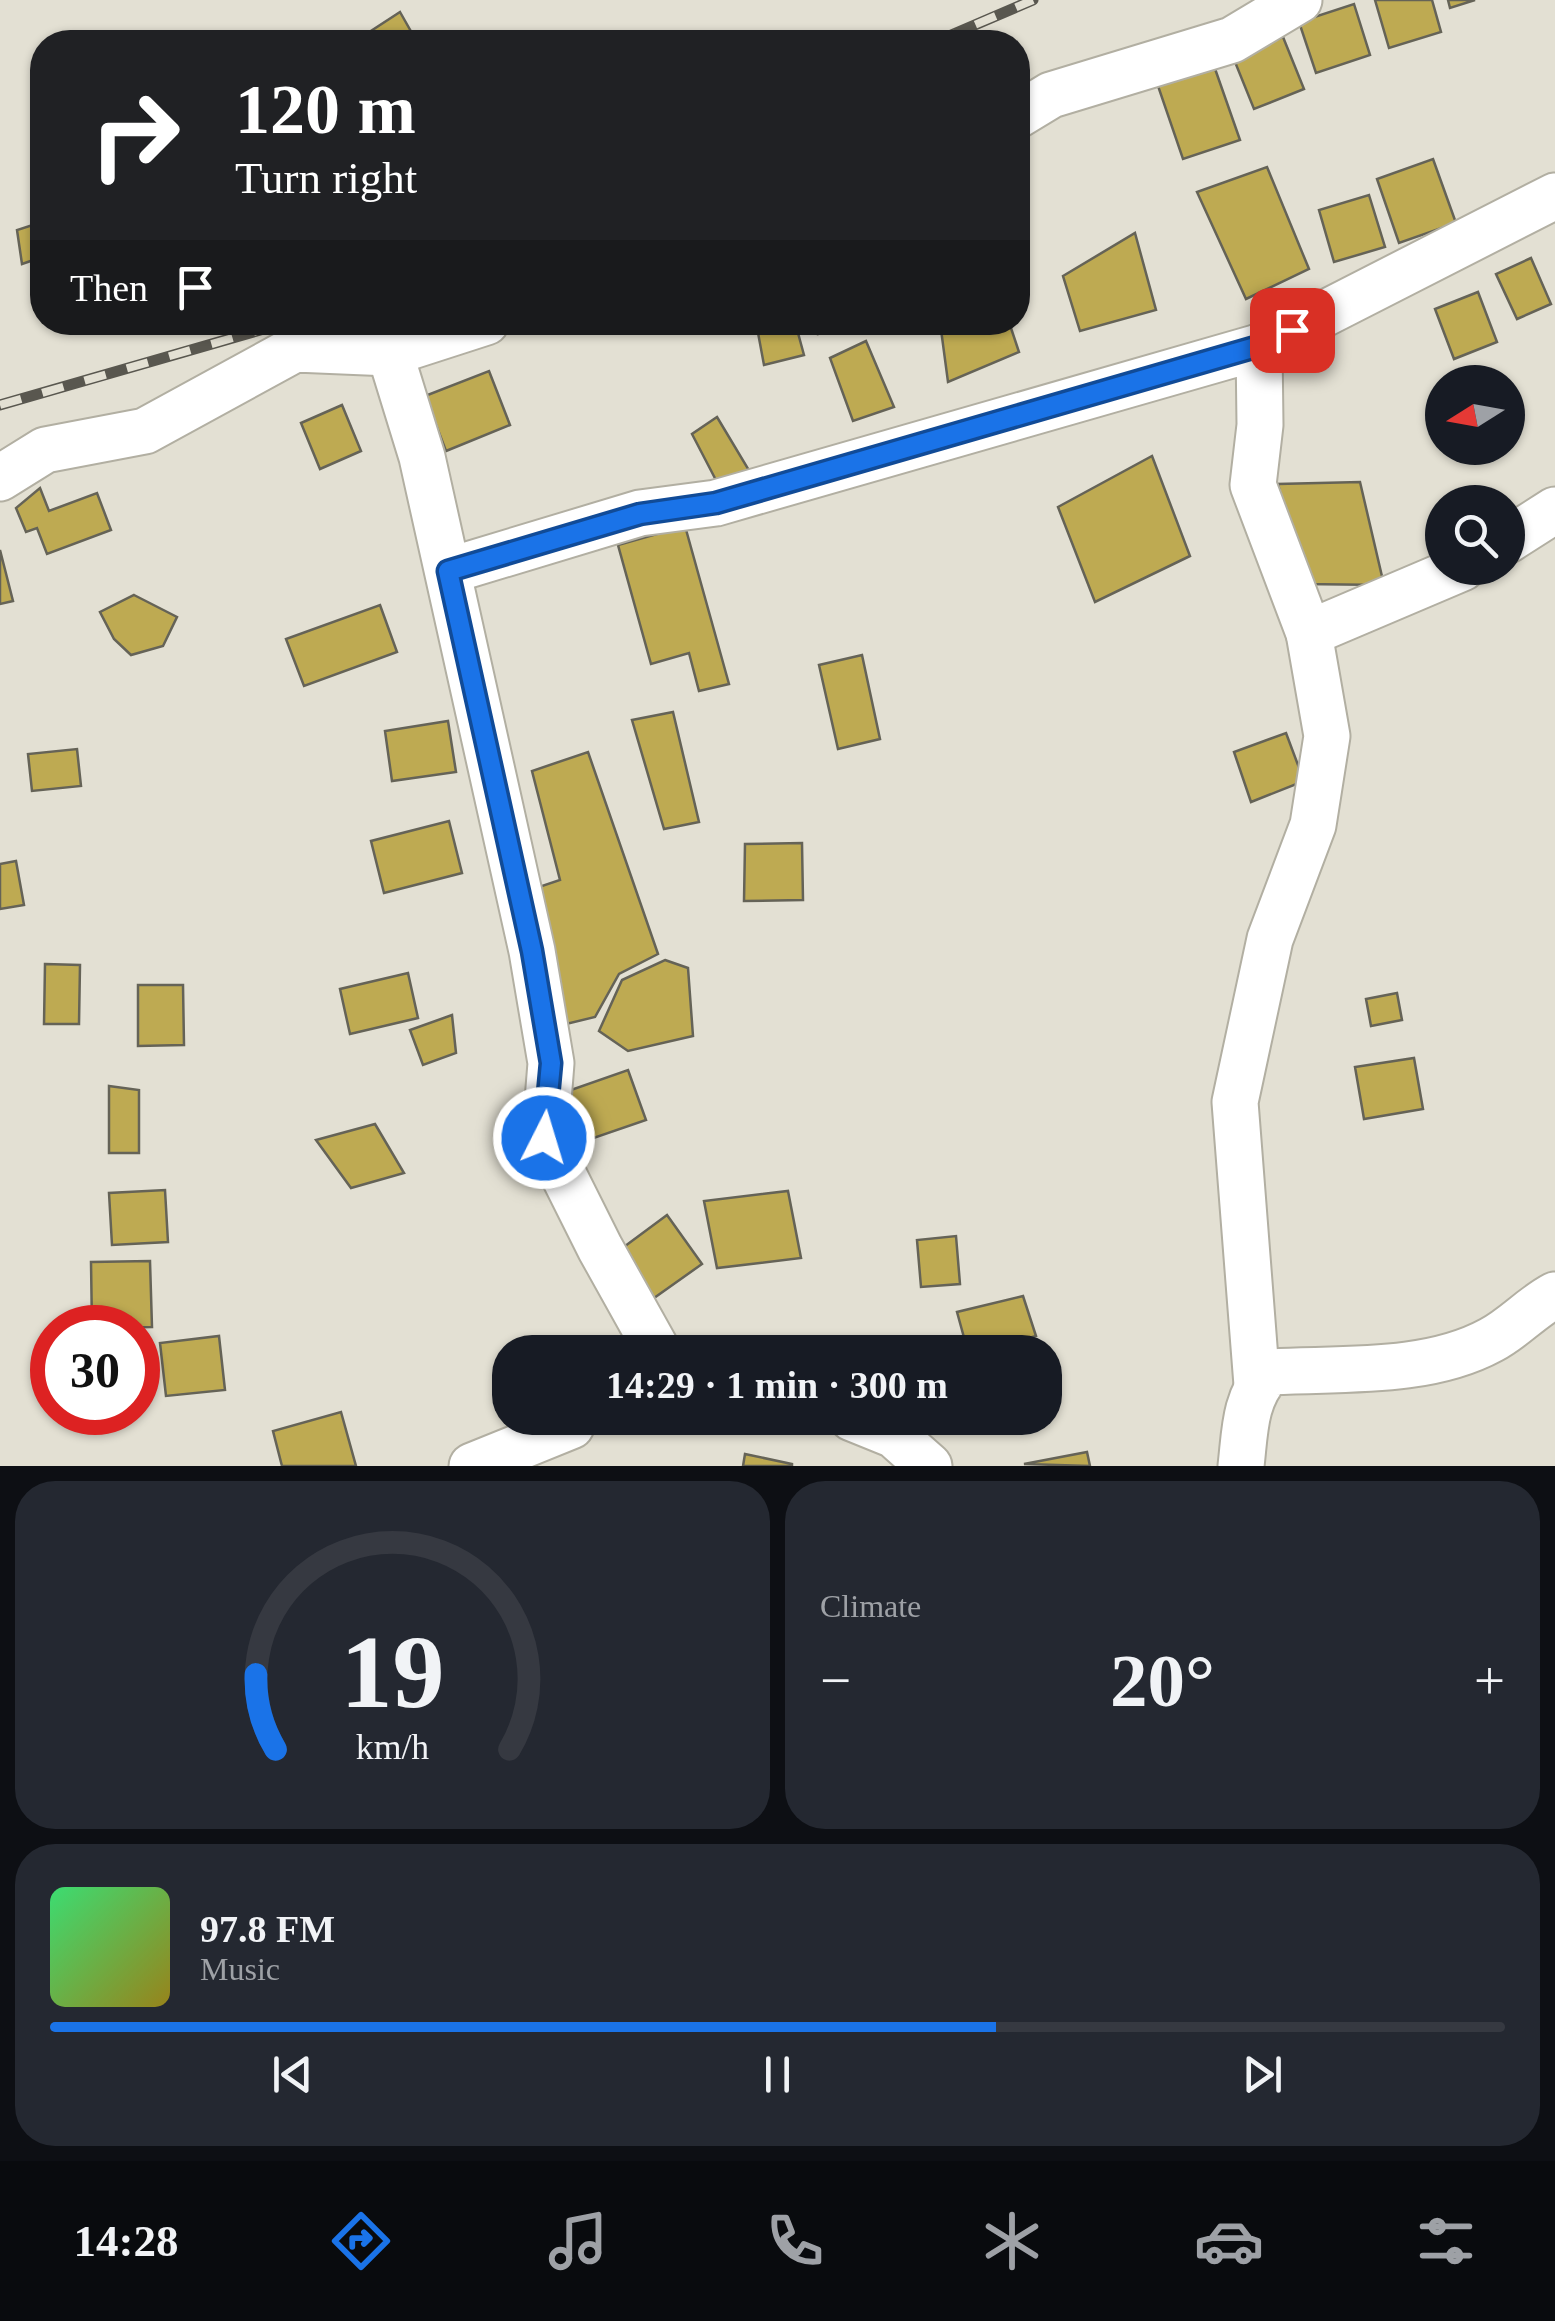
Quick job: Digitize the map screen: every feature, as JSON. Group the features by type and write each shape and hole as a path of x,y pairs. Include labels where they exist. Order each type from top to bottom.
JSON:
{"street":[{"path":"1030,108 1051,95 1232,40 1298,0"},
{"path":"448,571 640,514 716,503 1259,346 1555,196"},
{"path":"0,478 45,450 146,430 295,349 390,353 446,335"},
{"path":"1257,1385 1234,1102 1270,939 1312,826 1327,736 1309,633 1252,485 1260,425 1259,346"},
{"path":"390,353 422,457 536,970 551,1063 544,1138 649,1335"},
{"path":"1525,529 1555,510"},
{"path":"1309,633 1425,584"},
{"path":"1241,1466 1247,1410 1257,1385 1269,1372 1406,1364 1464,1352 1494,1339 1555,1295"},
{"path":"472,1466 549,1435"},
{"path":"894,1435 929,1466"}],"building":[{"path":"1375,0 1432,0 1441,32 1389,48"},
{"path":"1448,0 1475,0 1450,8"},
{"path":"1354,4 1370,55 1316,73 1299,22"},
{"path":"400,12 410,30 372,30"},
{"path":"1283,37 1304,89 1254,109 1233,57"},
{"path":"1213,63 1240,140 1183,159 1157,83"},
{"path":"1433,159 1456,223 1399,243 1377,179"},
{"path":"1267,167 1309,269 1246,299 1197,192"},
{"path":"1369,195 1385,247 1334,262 1319,210"},
{"path":"30,226 30,261 22,264 17,230"},
{"path":"1135,233 1156,310 1080,331 1063,276"},
{"path":"1531,258 1551,304 1517,319 1496,274"},
{"path":"1478,292 1497,342 1454,359 1435,309"},
{"path":"758,335 799,335 804,355 764,365"},
{"path":"942,335 1013,335 1019,352 948,382"},
{"path":"866,341 894,407 853,421 830,358"},
{"path":"489,371 510,425 446,451 425,396"},
{"path":"342,405 361,451 320,469 301,423"},
{"path":"717,417 750,472 718,484 692,434"},
{"path":"1152,456 1190,556 1095,602 1058,507"},
{"path":"1360,482 1384,585 1303,584 1278,484"},
{"path":"40,488 49,511 97,493 111,530 47,554 37,528 26,532 16,508"},
{"path":"685,526 729,684 699,691 689,653 651,664 618,545"},
{"path":"0,550 13,601 0,604"},
{"path":"134,595 177,617 163,646 131,655 114,639 100,612"},
{"path":"380,605 397,652 304,686 286,639"},
{"path":"862,655 880,739 838,749 819,665"},
{"path":"673,712 699,822 664,829 632,720"},
{"path":"448,721 456,772 392,781 385,731"},
{"path":"1286,733 1304,781 1251,802 1234,752"},
{"path":"77,749 81,786 32,791 28,754"},
{"path":"588,752 658,954 619,974 595,1017 562,1025 530,890 560,880 532,771"},
{"path":"449,821 462,873 384,893 371,841"},
{"path":"802,843 803,900 744,901 745,844"},
{"path":"16,861 24,905 0,909 0,864"},
{"path":"665,960 688,968 693,1036 628,1051 599,1031 622,980"},
{"path":"45,964 80,965 79,1024 44,1024"},
{"path":"408,973 418,1018 350,1034 340,989"},
{"path":"138,985 183,985 184,1045 138,1046"},
{"path":"1397,993 1402,1020 1371,1026 1366,999"},
{"path":"452,1015 456,1053 423,1065 410,1030"},
{"path":"1414,1058 1423,1109 1364,1119 1355,1067"},
{"path":"628,1070 646,1120 585,1141 568,1091"},
{"path":"109,1086 139,1090 139,1153 109,1153"},
{"path":"375,1124 404,1173 351,1188 316,1140"},
{"path":"165,1190 168,1242 112,1245 109,1193"},
{"path":"788,1191 801,1258 717,1268 704,1201"},
{"path":"667,1215 702,1264 647,1303 613,1255"},
{"path":"956,1236 960,1284 921,1287 917,1240"},
{"path":"150,1261 151,1305 92,1305 91,1262"},
{"path":"1023,1296 1036,1335 963,1335 957,1312"},
{"path":"219,1336 225,1390 166,1396 160,1343"},
{"path":"341,1412 356,1466 282,1466 273,1431"},
{"path":"1087,1452 1090,1466 1024,1464"},
{"path":"745,1454 792,1464 792,1466 743,1466"}],"railway":[{"path":"963,30 1033,0"},
{"path":"0,405 243,335"}],"route":[{"path":"544,1138 551,1063 532,951 448,571 640,514 716,503 1259,346 1292,330"}]}
